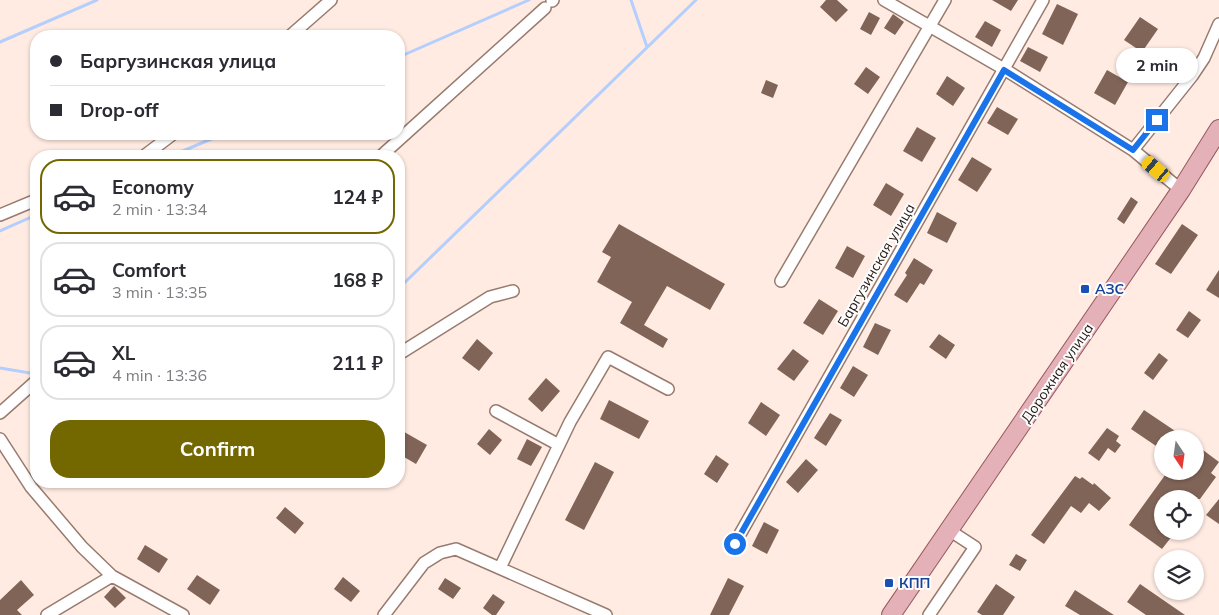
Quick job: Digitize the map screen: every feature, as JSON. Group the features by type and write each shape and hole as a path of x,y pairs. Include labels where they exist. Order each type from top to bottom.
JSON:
{"main road":[{"name":"Дорожная улица","path":"891,615 1181,190 1219,129"}],"street":[{"path":"297,30 331,0"},
{"path":"884,0 1004,70 1133,150 1181,190"},
{"path":"782,281 945,0"},
{"name":"Баргузинская улица","path":"735,544 1043,0"},
{"path":"405,134 550,3"},
{"path":"1133,150 1192,76 1204,58 1219,24"},
{"path":"152,150 165,140"},
{"path":"388,150 399,140"},
{"path":"0,215 30,202"},
{"path":"405,350 490,297 513,291"},
{"path":"500,568 570,422 608,357 668,390"},
{"path":"0,414 30,386"},
{"path":"496,411 559,446"},
{"path":"0,439 30,485"},
{"path":"32,488 82,547 112,576 183,615"},
{"path":"929,615 975,546 948,530"},
{"path":"384,615 424,563 440,554 456,549 606,615"},
{"path":"47,615 112,576"}],"building":[{"path":"826,0 837,0 848,10 836,22 820,7"},
{"path":"992,0 1018,0 1011,11"},
{"path":"1057,4 1078,14 1063,45 1042,34"},
{"path":"869,12 880,18 871,35 860,29"},
{"path":"893,14 904,22 895,35 884,28"},
{"path":"1140,17 1158,29 1142,52 1124,40"},
{"path":"985,21 1001,30 992,47 975,37"},
{"path":"1028,47 1048,57 1040,72 1020,61"},
{"path":"866,67 880,77 868,94 854,84"},
{"path":"1107,70 1128,82 1115,105 1094,93"},
{"path":"947,76 965,88 953,106 936,94"},
{"path":"766,80 778,85 773,98 761,93"},
{"path":"997,107 1018,119 1008,135 987,123"},
{"path":"917,127 936,138 922,162 903,151"},
{"path":"972,157 992,169 977,192 958,180"},
{"path":"886,183 904,194 891,216 873,205"},
{"path":"1131,197 1138,202 1124,224 1117,219"},
{"path":"937,212 957,223 947,243 927,233"},
{"path":"619,224 725,284 710,310 667,286 644,325 668,339 663,348 620,323 632,302 597,282 611,257 602,252"},
{"path":"1182,224 1198,235 1171,274 1155,264"},
{"path":"847,246 865,256 853,278 835,268"},
{"path":"914,258 933,270 924,285 920,283 907,303 894,295 907,275 905,273"},
{"path":"1219,270 1219,298 1206,290"},
{"path":"819,299 838,311 823,335 803,323"},
{"path":"1189,311 1201,320 1188,338 1176,330"},
{"path":"875,323 891,330 878,355 863,347"},
{"path":"939,334 955,345 946,359 929,347"},
{"path":"477,339 493,353 479,371 462,358"},
{"path":"793,349 809,361 794,381 777,369"},
{"path":"1159,353 1168,360 1153,380 1144,373"},
{"path":"853,366 868,375 854,397 840,388"},
{"path":"546,378 560,391 542,412 528,399"},
{"path":"609,400 649,421 639,439 600,419"},
{"path":"761,402 780,415 766,436 748,423"},
{"path":"1144,410 1174,430 1154,430 1154,445 1131,429"},
{"path":"830,413 842,420 826,446 814,438"},
{"path":"1107,428 1119,436 1116,441 1121,445 1115,453 1108,448 1099,461 1088,453"},
{"path":"489,429 502,440 490,455 477,444"},
{"path":"405,432 427,445 416,464 405,458"},
{"path":"527,439 542,447 531,466 517,459"},
{"path":"1204,451 1219,462 1211,473 1216,477 1204,494 1204,490 1154,490 1162,480 1204,480"},
{"path":"716,455 729,464 717,483 704,474"},
{"path":"806,459 818,470 798,493 786,482"},
{"path":"595,462 614,472 584,530 565,520"},
{"path":"1075,476 1080,479 1082,477 1093,485 1094,483 1111,498 1099,511 1089,503 1081,513 1071,506 1044,544 1031,535"},
{"path":"1154,490 1154,540 1169,540 1162,549 1129,525"},
{"path":"1219,499 1219,524 1206,515"},
{"path":"285,507 304,523 295,534 276,518"},
{"path":"764,522 779,530 767,554 752,546"},
{"path":"145,545 168,559 159,573 137,559"},
{"path":"1016,554 1027,560 1020,571 1009,565"},
{"path":"197,575 220,590 210,605 187,589"},
{"path":"343,577 360,591 351,602 334,589"},
{"path":"445,578 461,588 453,599 438,589"},
{"path":"728,578 744,586 729,615 710,615"},
{"path":"21,580 34,595 17,610 22,615 0,615 0,600"},
{"path":"996,584 1015,597 1003,615 982,615 977,612"},
{"path":"1140,584 1154,594 1154,600 1163,600 1185,615 1146,615 1127,602"},
{"path":"114,586 126,598 115,608 104,597"},
{"path":"1075,590 1114,615 1080,615 1065,606"},
{"path":"493,594 505,602 496,615 492,615 483,608"}],"waterway":[{"path":"0,42 97,0"},
{"path":"405,54 529,0"},
{"path":"631,0 647,47"},
{"path":"405,282 696,0"},
{"path":"185,150 209,140"},
{"path":"0,231 30,218"},
{"path":"0,368 30,373"}],"place":[{"name":"АЗС","path":"1085,289"},
{"name":"КПП","path":"889,583"}],"route":[{"path":"735,544 1004,70 1133,150 1157,120"}]}
